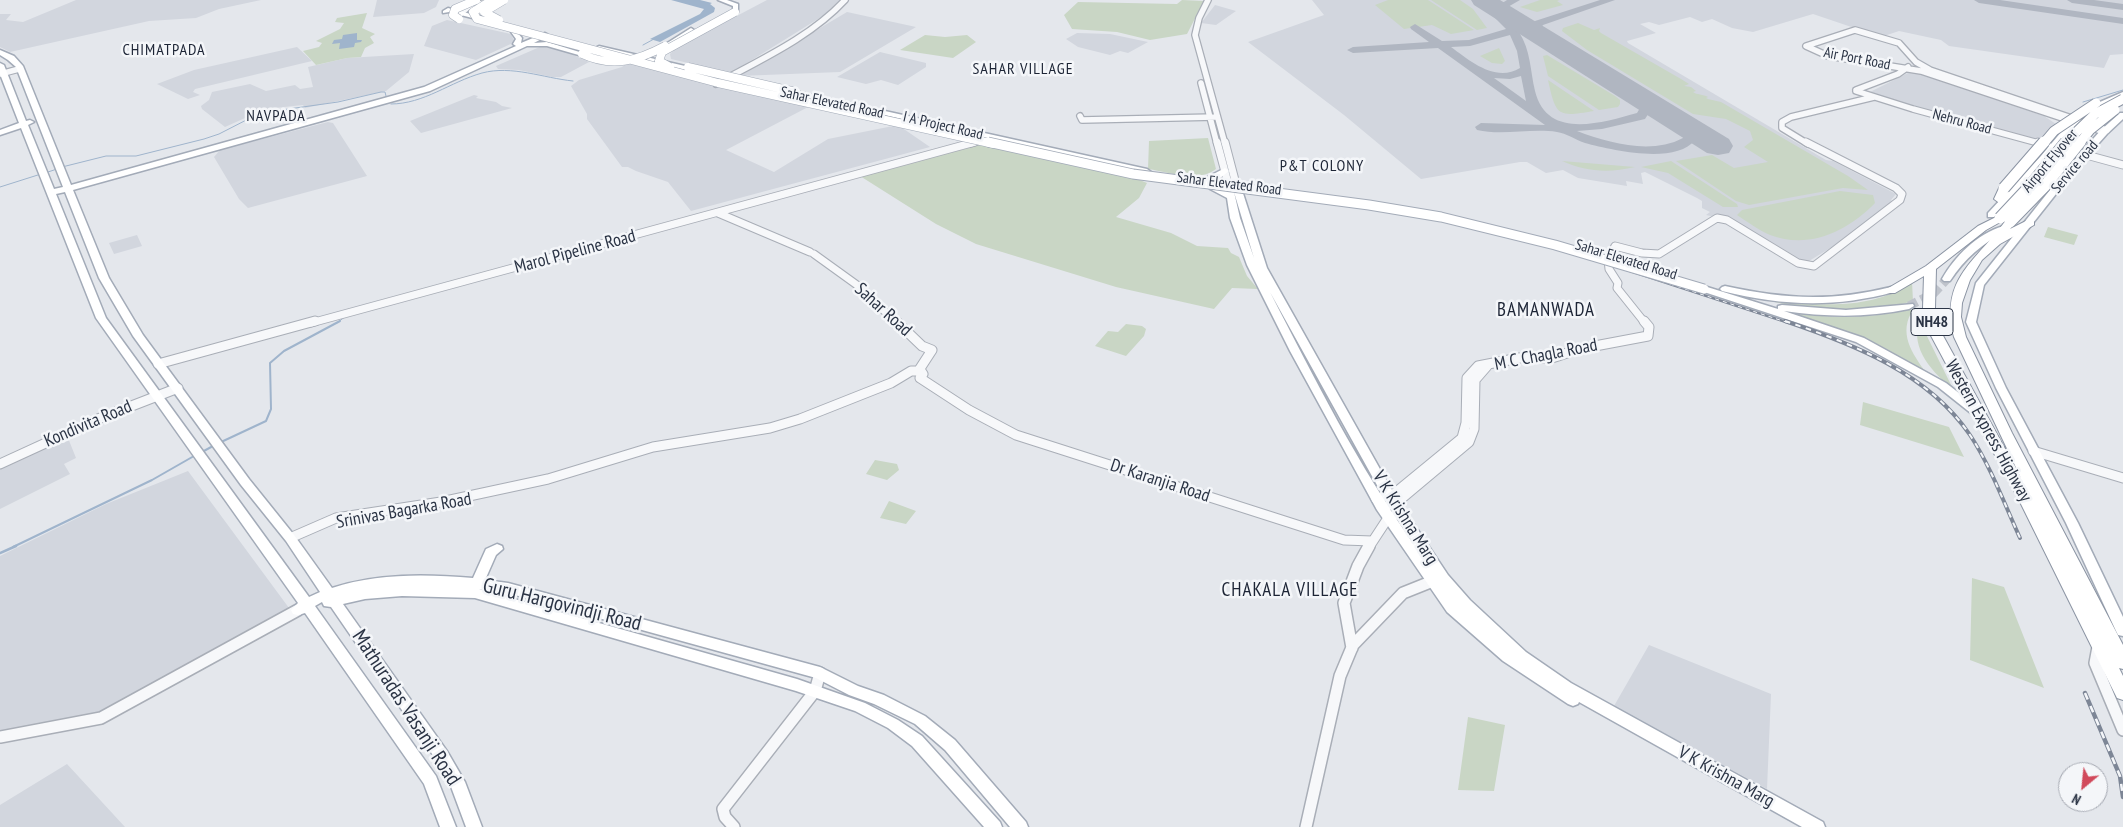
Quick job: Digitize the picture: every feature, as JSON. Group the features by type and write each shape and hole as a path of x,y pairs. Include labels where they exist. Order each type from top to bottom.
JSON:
{"highway":[{"path":"2002,202 1999,199 2004,188 2054,131 2097,102 2123,96"},
{"name":"Airport Flyover","path":"2001,221 2090,116 2123,96"},
{"name":"Airport Flyover","path":"1982,228 2001,221 2044,187 2090,130 2101,120 2123,107"},
{"name":"Western Express Highway","path":"2001,221 1996,242 1978,258 1964,280 1956,303 1955,317 1960,337 2027,502 2098,647"},
{"path":"1996,242 2030,223"},
{"name":"NH48","path":"1930,268 1982,228"},
{"path":"1891,290 1930,268"},
{"name":"Western Express Highway","path":"1930,268 1929,308 1935,332 1976,411 1999,435 2120,660"},
{"name":"NH48","path":"2098,647 2120,660 2123,693"}],"main road":[{"path":"474,0 455,9 453,15 459,13 514,32 540,36"},
{"name":"Sahar Elevated Road","path":"492,0 476,8 473,15 484,22 718,83 1132,174 1181,183 1401,210 1508,231 1705,286 1771,298 1825,303 1864,299 1891,290"},
{"path":"504,0 484,12 540,36"},
{"name":"Sahar Elevated Road","path":"721,0 736,5 735,12 662,52 659,61 690,73 818,99 1136,171 1192,181 1335,196 1435,212 1599,250 1705,286"},
{"path":"447,11 645,67 716,84 865,114 1124,174 1214,189 1232,189"},
{"path":"516,47 548,44 604,62 632,61 650,55 705,27"},
{"path":"691,30 656,53 662,59 770,84 818,99"},
{"path":"514,32 520,39 516,47"},
{"path":"516,47 540,36"},
{"path":"526,44 540,36"},
{"path":"51,192 65,180 100,178 428,89 540,36"},
{"name":"I A Project Road","path":"540,36 1137,170 1204,181 1232,189"},
{"path":"0,52 11,58 19,69"},
{"name":"Mathuradas Vasanji Road","path":"19,69 106,281 122,311 158,364 178,388 245,482 290,538 442,756 457,782 474,827"},
{"name":"Mathuradas Vasanji Road","path":"1,70 100,318 431,781 448,827"},
{"path":"1947,279 1952,269 1967,251 2001,221 2002,202 2043,159 2082,113 2097,104 2123,96"},
{"name":"Service road","path":"2123,115 2105,131 2072,168 1979,285 1971,322 2032,451 2072,523 2123,631"},
{"path":"0,133 38,118"},
{"path":"29,138 46,134"},
{"path":"2043,159 2072,168"},
{"path":"1204,181 1225,172"},
{"path":"65,180 100,178"},
{"name":"V K Krishna Marg","path":"1232,189 1257,266 1295,350 1388,506 1437,579 1452,608 1508,657 1559,691 1804,827"},
{"path":"1705,286 1740,300 1860,340 1891,355 1942,385 1976,411"},
{"path":"1740,300 1815,313 1859,314 1909,306"},
{"path":"225,491 245,482"},
{"path":"477,583 491,552 497,549"},
{"name":"V K Krishna Marg","path":"1437,579 1521,656 1566,687 1817,827"},
{"name":"Guru Hargovindji Road","path":"305,607 392,582 423,580 477,583 508,588 820,673 920,720 950,745 1020,827"},
{"name":"Guru Hargovindji Road","path":"332,598 398,592 445,591 475,594 815,691 860,707 893,724 917,741 994,827"}],"street":[{"path":"459,13 474,0"},
{"path":"459,13 468,7 496,0"},
{"path":"716,84 808,29 839,8 845,0"},
{"name":"V K Krishna Marg","path":"1208,0 1195,30 1196,42 1193,44 1232,189"},
{"name":"Air Port Road","path":"2074,122 1930,70 1917,62 1899,43 1855,30 1806,46 1828,56 1920,71 2074,122 2105,131"},
{"path":"1905,68 1917,62"},
{"name":"Nehru Road","path":"1905,68 1898,74 1856,90 1874,97 2123,165"},
{"path":"1,70 19,69"},
{"path":"1614,248 1615,246 1642,253 1659,254 1717,218 1727,220 1798,263 1814,266 1900,200 1902,194 1896,188 1803,141 1782,128 1782,122 1791,117 1874,97"},
{"path":"1080,116 1082,120 1086,120 1213,114"},
{"name":"V K Krishna Marg","path":"1213,114 1225,172 1232,189"},
{"name":"Marol Pipeline Road","path":"158,364 980,141 990,136"},
{"name":"Sahar Road","path":"717,213 812,253 857,285 922,346 932,350 920,374"},
{"name":"M C Chagla Road","path":"1388,506 1459,446 1468,436 1474,424 1470,399 1476,376 1489,365 1518,358 1552,358 1578,349 1648,336 1649,327 1617,288 1618,282 1609,269 1608,260"},
{"name":"Srinivas Bagarka Road","path":"334,520 441,506 552,482 649,452 765,433 920,374"},
{"name":"Dr Karanjia Road","path":"920,374 969,410 1016,435 1344,540 1372,541"},
{"name":"Kondivita Road","path":"0,464 178,388"},
{"name":"Srinivas Bagarka Road","path":"290,538 334,520 450,500 548,479 653,447 762,429 801,420"},
{"path":"2032,451 2123,478"},
{"path":"1352,648 1344,603 1358,566 1388,506"},
{"path":"1306,827 1340,676 1352,648 1403,593 1437,579"},
{"path":"0,737 101,718 305,607"},
{"path":"2098,647 2095,663 2123,730"},
{"path":"734,827 723,812 725,806 815,691 820,673"}],"shaded area":[{"path":"76,0 261,0 219,9 196,18 149,21 10,52 0,47 0,14 11,14 6,20 23,22"},
{"path":"377,0 439,0 436,7 424,13 373,17"},
{"path":"767,0 840,0 826,14 731,73 671,59 670,54 676,48"},
{"path":"1312,0 2123,0 2123,54 2110,55 2104,68 1949,46 1941,40 1899,31 1881,37 1813,14 1753,32 1732,28 1712,19 1702,22 1690,17 1659,25 1649,22 1640,24 1656,33 1627,41 1628,43 1826,160 1833,161 1896,194 1891,200 1893,202 1842,241 1804,264 1733,221 1706,215 1710,212 1702,208 1702,201 1645,172 1641,173 1643,184 1626,181 1627,186 1578,178 1563,170 1546,173 1527,162 1520,162 1421,179 1344,115 1248,42 1324,15"},
{"path":"1215,5 1236,11 1216,25 1201,23"},
{"path":"847,12 916,27 840,72 739,76"},
{"path":"447,20 511,34 515,42 476,60 424,46 432,26"},
{"path":"1077,33 1110,34 1148,42 1128,53 1120,51 1110,55 1078,47 1066,39"},
{"path":"542,46 569,53 589,62 561,77 519,70 498,69 496,66"},
{"path":"297,47 312,61 195,89 193,92 200,95 188,99 157,84 194,70"},
{"path":"880,52 926,63 926,67 898,85 881,80 866,84 837,77"},
{"path":"414,54 409,72 386,91 305,108 303,105 265,109 225,127 202,109 201,106 209,100 212,92 250,84 266,91 295,85 300,89 313,87 308,67 347,58"},
{"path":"627,63 810,106 726,150 774,172 828,139 898,125 930,147 691,211 668,182 628,167 622,167 587,119 587,114 571,86 579,80 622,67"},
{"path":"1910,72 1919,73 2044,116 2059,126 2061,131 2054,143 1965,122 1868,93"},
{"path":"474,95 478,96 476,98 512,108 421,133 410,121"},
{"path":"328,122 333,123 367,176 248,208 239,199 214,157 220,150"},
{"path":"137,235 142,246 114,254 109,243"},
{"path":"68,438 76,458 64,464 70,474 0,509 0,469"},
{"path":"188,471 289,608 102,712 0,731 0,556 106,504"},
{"path":"1649,645 1771,694 1767,789 1614,706"},
{"path":"67,764 125,827 0,827 0,805"}],"green space":[{"path":"1182,0 1204,1 1187,34 1150,40 1117,32 1072,29 1064,15 1078,2 1177,4"},
{"path":"1388,0 1428,0 1474,30 1451,34 1432,25 1404,29 1375,5"},
{"path":"1431,0 1460,0 1473,9 1487,28 1477,30"},
{"path":"1540,0 1560,0 1557,1 1563,5 1537,12 1520,7"},
{"path":"367,13 362,28 375,34 370,37 374,43 365,48 361,57 316,65 303,51 319,47 322,43 316,41 340,29 344,23 335,22 337,18"},
{"path":"1578,23 1594,30 1600,28 1599,31 1601,33 1689,84 1684,86 1691,87 1696,91 1693,92 1696,94 1721,102 1848,176 1868,190 1843,188 1749,205 1736,201 1676,161 1712,155 1734,168 1768,162 1744,147 1753,140 1750,131 1726,119 1693,114 1587,50 1562,31 1563,28"},
{"path":"925,35 945,37 967,35 976,42 953,58 900,50"},
{"path":"1499,48 1505,61 1502,64 1492,63 1480,56"},
{"path":"1547,55 1615,96 1620,100 1618,107 1599,110 1548,76 1543,56"},
{"path":"1548,80 1594,111 1573,114 1560,112 1554,101"},
{"path":"1208,138 1216,169 1209,173 1192,176 1148,169 1149,141"},
{"path":"978,143 1135,178 1147,183 1139,198 1116,217 1171,233 1197,246 1228,248 1231,253 1239,257 1247,276 1258,289 1232,288 1214,309 1116,287 976,244 936,224 860,176"},
{"path":"1562,161 1635,167 1607,171 1571,165"},
{"path":"1671,161 1737,204 1738,207 1723,207 1668,173 1641,167"},
{"path":"1840,191 1873,195 1875,203 1853,222 1827,235 1813,239 1785,239 1770,235 1737,215 1742,210"},
{"path":"2048,227 2078,235 2074,245 2044,237"},
{"path":"1912,282 1913,301 1874,309 1834,310 1795,306 1756,298 1816,304 1856,303 1876,299"},
{"path":"1767,307 1804,314 1840,317 1877,315 1914,308 1907,326 1908,342 1927,374 1871,343"},
{"path":"1919,320 1954,391 1925,360 1918,341"},
{"path":"1126,324 1142,326 1146,329 1144,336 1126,356 1095,346 1108,331 1118,332"},
{"path":"1863,402 1949,427 1964,457 1860,425"},
{"path":"875,460 897,464 899,470 887,480 866,474"},
{"path":"889,501 916,511 906,524 880,518"},
{"path":"1972,578 2004,587 2044,688 1970,660"},
{"path":"1468,717 1505,725 1494,791 1458,790"}],"water":[{"path":"671,0 700,0 712,3 710,4 715,8 714,12 660,42 650,39 700,14 704,9"},
{"path":"357,33 357,40 362,40 355,43 354,47 339,49 340,43 332,44 334,40 342,39 343,35"}],"waterway":[{"path":"643,45 654,39"},
{"path":"391,104 426,97 470,77 493,71 516,71 573,81"},
{"path":"2083,102 2123,90"},
{"path":"62,167 106,156 136,156 204,139 219,134 260,113 338,102 381,92 385,92 386,96"},
{"path":"45,173 57,169"},
{"path":"0,187 41,174"},
{"path":"339,322 346,316"},
{"path":"219,443 266,421 271,409 270,363 284,351 339,322"},
{"path":"202,452 213,446"},
{"path":"13,547 152,480 194,456"},
{"path":"0,553 16,546"}],"taxiway":[{"path":"1482,0 1505,21"},
{"path":"1513,31 1506,21 1501,7 1515,0"},
{"path":"1537,34 1534,30 1539,23 1610,0"},
{"path":"1979,0 2123,21"},
{"path":"2072,0 2123,7"},
{"path":"1415,27 1440,45"},
{"path":"1513,31 1526,27"},
{"path":"1440,45 1470,43 1513,31"},
{"path":"1513,31 1525,59 1531,99 1539,113 1550,123 1559,128"},
{"path":"1353,50 1440,45"},
{"path":"1440,45 1536,113"},
{"path":"1482,72 1510,75 1526,69"},
{"path":"1559,128 1602,125 1641,116 1646,108 1644,102 1637,96"},
{"path":"1559,128 1589,140 1612,146 1658,150 1676,147 1689,140 1690,132 1681,122"},
{"path":"1481,127 1559,128"}],"runway":[{"path":"1483,0 1718,146"}],"tunnel":[{"path":"1608,260 1614,248"},
{"path":"1909,306 1934,293 1947,279"}],"railway":[{"path":"1624,269 1789,323"},
{"path":"1785,321 1837,340 1887,363 1933,394 1953,413 1978,447 2020,538"},
{"path":"2085,693 2120,776 2123,797"}],"district":[{"name":"CHIMATPADA","path":"164,50"},
{"name":"SAHAR VILLAGE","path":"1023,69"},
{"name":"NAVPADA","path":"276,116"},
{"name":"P&T COLONY","path":"1322,166"},
{"name":"BAMANWADA","path":"1546,311"},
{"name":"CHAKALA VILLAGE","path":"1290,591"}]}
